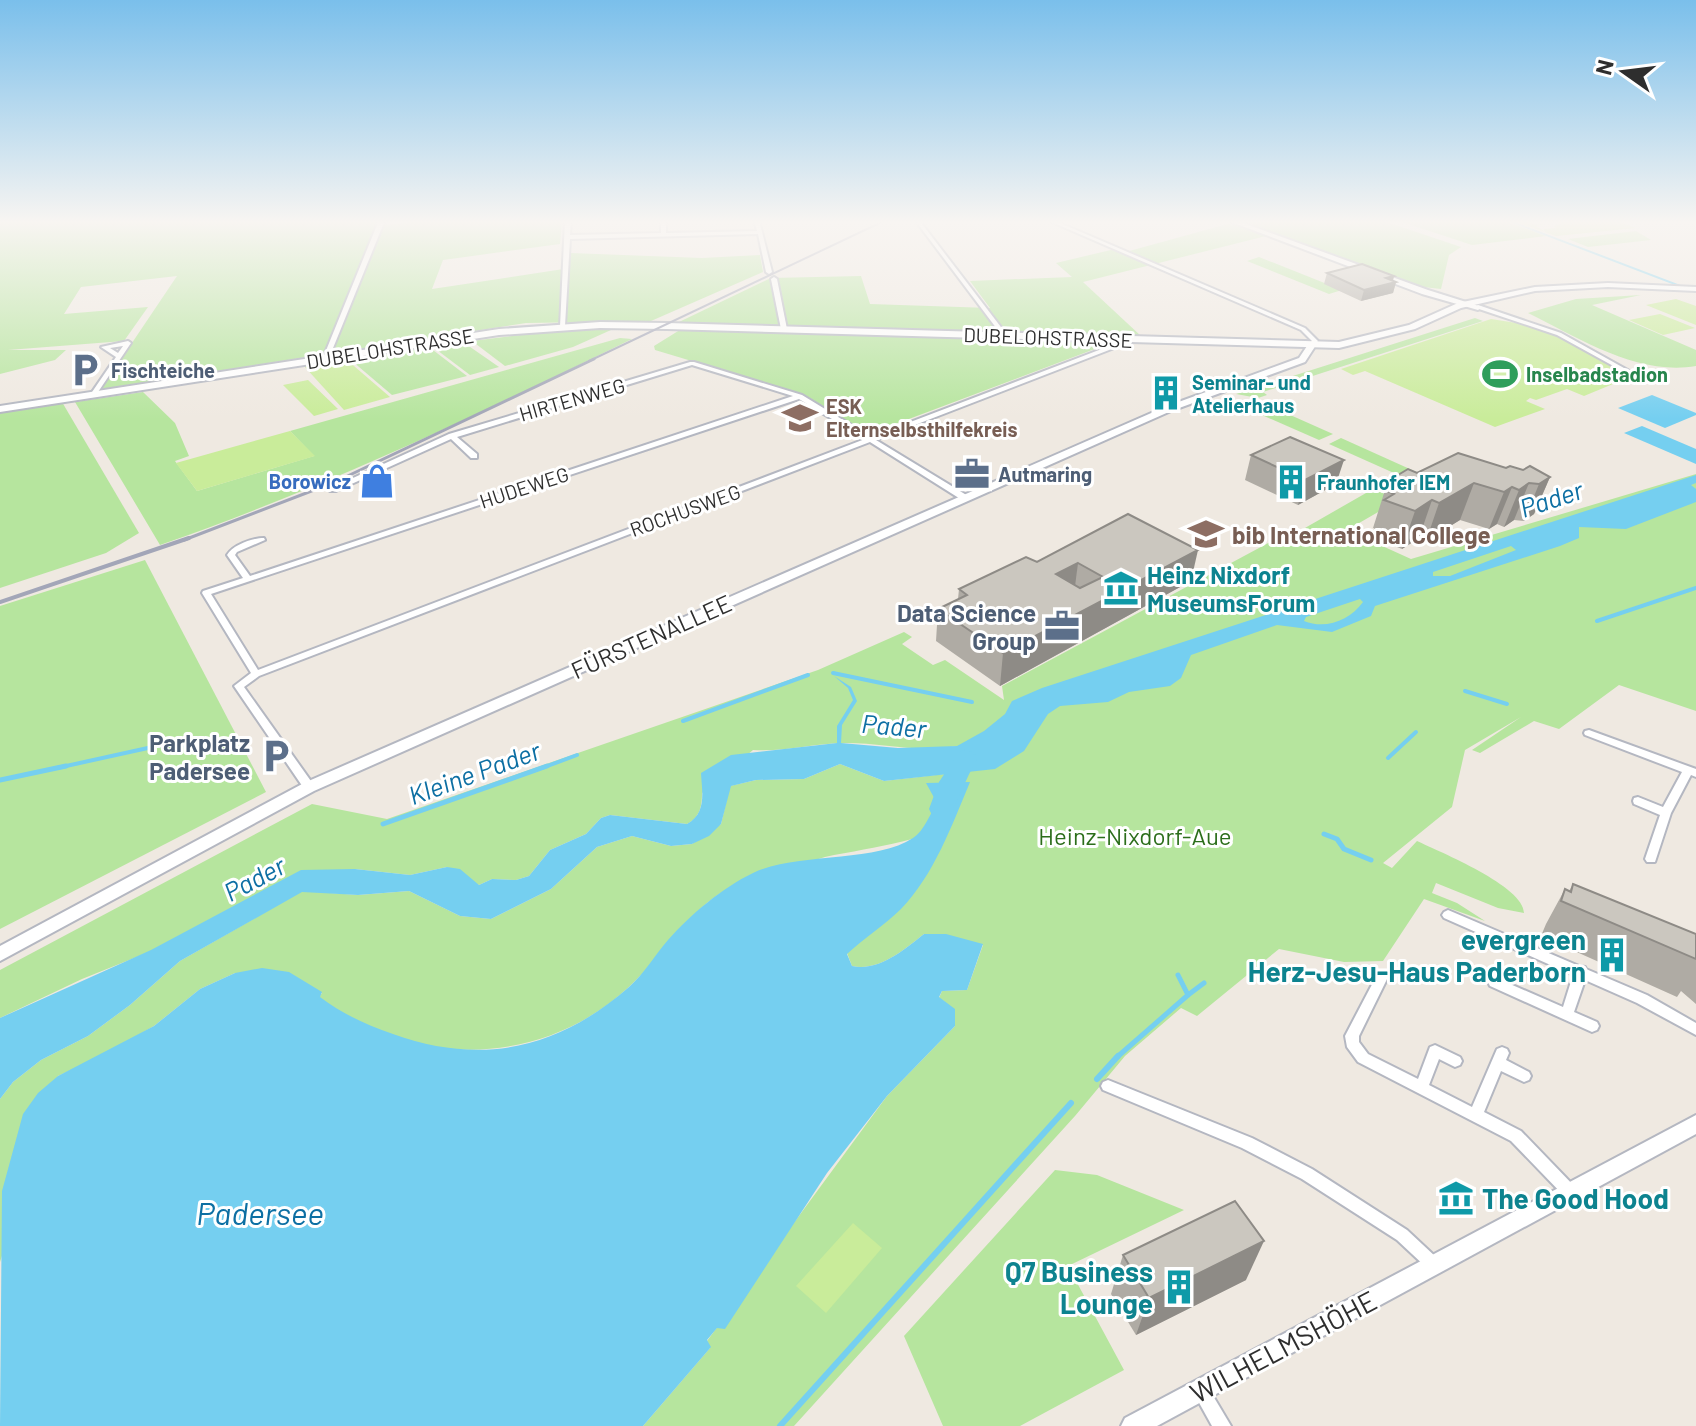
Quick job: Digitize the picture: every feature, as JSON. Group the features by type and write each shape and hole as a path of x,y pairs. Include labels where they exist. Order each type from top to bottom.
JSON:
{"main road":[{"path":"1410,287 1476,305"},
{"name":"DUBELOHSTRASSE","path":"0,409 499,332 562,326 784,329 1114,342 1133,339 1351,345 1476,305 1568,287"},
{"name":"DUBELOHSTRASSE","path":"1629,287 1695,288"},
{"name":"FÜRSTENALLEE","path":"0,954 309,787 1207,392 1302,360 1312,345"},
{"name":"WILHELMSHÖHE","path":"1133,1426 1696,1124"}],"street":[{"path":"326,358 355,287"},
{"path":"562,326 564,287"},
{"path":"775,287 784,329"},
{"path":"967,287 1005,336"},
{"path":"1204,287 1303,329 1314,339 1312,345"},
{"path":"1476,305 1570,339 1639,378"},
{"name":"ROCHUSWEG","path":"256,674 872,441 1114,342"},
{"path":"93,395 119,356"},
{"name":"HIRTENWEG","path":"333,489 452,436 692,363 800,396"},
{"path":"800,396 965,498"},
{"name":"HUDEWEG","path":"256,674 206,593 800,396"},
{"path":"452,436 474,456"},
{"path":"248,579 231,555 234,550 261,540"},
{"path":"256,674 239,686 309,787"},
{"path":"1589,733 1692,771 1666,813 1651,859"},
{"path":"1638,801 1666,813"},
{"path":"1448,915 1581,971 1696,1029"},
{"path":"1567,1014 1581,971"},
{"path":"1382,977 1352,1036 1352,1043 1363,1058 1516,1136 1571,1193"},
{"path":"1494,982 1592,1026"},
{"path":"1421,1088 1435,1051 1455,1061"},
{"path":"1475,1116 1500,1058 1524,1076"},
{"path":"1108,1086 1247,1143 1307,1174 1402,1235 1432,1263"},
{"path":"1200,1390 1222,1426"}],"green space":[{"path":"0,287 85,287 81,287 64,314 148,307 124,341 8,350 66,350 55,360 0,374"},
{"path":"170,287 433,287 432,289 730,287 651,321 526,323 101,389"},
{"path":"753,287 864,287 870,304 990,308 974,287 1088,287 1141,336 679,322"},
{"path":"1310,287 1333,287 1342,290 1329,294"},
{"path":"1641,295 1592,305 1696,350 1696,366 1674,368 1630,360 1609,353 1528,313 1576,299"},
{"path":"1676,299 1696,306 1696,325 1646,305"},
{"path":"1660,314 1695,328 1663,335 1629,320"},
{"path":"1475,318 1483,321 1263,392 1267,395 1258,398 1236,394"},
{"name":"Inselbadstadion","path":"1491,319 1523,324 1561,338 1630,377 1584,396 1567,389 1536,400 1530,398 1526,401 1545,409 1495,427 1365,371 1353,375 1341,369"},
{"path":"683,328 1108,340 1108,344 869,434 805,395 655,350 654,346"},
{"path":"559,330 611,330 573,347 505,366 472,341"},
{"path":"620,338 632,339 400,449 222,523 160,545 75,402 143,392 175,423 189,456 175,461 197,491 314,456 290,431"},
{"path":"463,342 499,367 470,375 433,347"},
{"path":"429,347 467,376 392,395 352,361"},
{"path":"347,360 390,397 344,410 304,366"},
{"path":"308,380 338,409 314,416 283,385"},
{"path":"1230,401 1261,402 1333,434 1319,440"},
{"path":"62,402 139,533 106,553 0,588 0,412"},
{"path":"290,431 315,456 197,491 176,463"},
{"path":"1341,438 1432,479 1414,482 1329,444"},
{"name":"Heinz-Nixdorf-Aue","path":"1696,474 1696,711 1619,685 1559,729 1534,721 1480,753 1472,750 1521,717 1465,750 1452,807 1383,863 1392,868 1417,841 1496,881 1511,892 1524,913 1498,908 1436,883 1432,893 1457,903 1485,921 1424,899 1383,961 1344,962 1279,949 1197,1016 1181,1008 1125,1056 1075,1116 794,1426 643,1426 710,1348 707,1341 887,1096 955,1026 945,1002 939,998 942,991 967,990 983,945 924,934 891,958 862,967 852,966 847,953 912,839 825,857 723,892 694,914 630,986 595,1013 557,1033 517,1045 476,1050 435,1047 394,1037 355,1021 319,997 322,993 235,973 200,989 154,1026 58,1076 0,1262 0,1099 13,1082 41,1060 88,1036 130,1005 180,961 302,891 358,895 409,891 460,916 491,919 551,889 597,847 632,836 671,846 692,844 721,824 730,786 756,780 804,779 840,764 884,781 953,773 956,746 915,748 846,743 753,750 702,793 699,811 687,824 610,815 601,818 586,834 550,850 529,876 516,880 492,879 479,885 447,867 410,875 355,869 82,979 0,1018 0,970 312,804 387,819 818,670 904,632 912,637 902,644 933,665 945,660 1004,700 1002,686 1285,534 1291,536 1373,489 1399,500 1347,530 1411,559"},
{"path":"145,560 266,792 0,929 0,606"},
{"path":"1055,1170 1097,1175 1184,1210 1068,1266 1124,1370 1020,1426 943,1426 904,1336"},
{"path":"853,1223 882,1248 826,1313 796,1286"}],"water":[{"path":"1652,395 1696,415 1665,428 1618,408"},
{"path":"1642,426 1696,449 1696,464 1624,433"},
{"path":"1696,475 1696,483 1691,485 1696,489 1696,502 1626,529 1579,527 1579,538 1375,606 1371,616 1332,632 1277,625 1191,655 1181,678 1170,686 1129,692 1108,702 1060,706 1048,714 1024,751 995,769 884,781 840,764 804,779 756,780 731,786 721,824 709,836 692,844 671,846 632,836 597,847 551,889 491,919 460,916 409,891 358,895 302,892 180,961 130,1005 88,1036 41,1060 13,1082 0,1099 0,1018 151,950 301,870 355,869 410,875 447,867 460,869 479,885 492,879 516,880 529,876 550,850 586,834 601,818 610,815 687,824 700,808 701,773 731,755 837,743 837,726 853,700 848,688 834,676 851,687 857,701 842,725 841,743 898,748 957,746 984,731 1005,714 1012,701 1042,688","holes":["1511,546 1516,550 1450,576 1433,576 1433,572","1360,599 1363,602 1358,608 1337,622 1312,624 1304,621 1306,617"]},
{"name":"Padersee","path":"970,782 941,849 913,896 847,954 852,966 872,966 891,958 924,934 946,934 983,944 967,990 942,991 939,997 955,1009 955,1026 887,1096 827,1173 725,1329 717,1328 707,1340 711,1347 643,1426 0,1426 2,1191 23,1114 38,1093 58,1076 154,1026 200,989 235,973 262,968 289,972 322,992 320,997 354,1018 426,1044 488,1050 547,1038 575,1025 629,987 687,921 741,879 771,866 857,855 897,846 917,835 937,803 926,783"}],"building":[{"path":"1290,437 1344,460 1305,480 1251,455"},
{"path":"1458,453 1506,468 1510,466 1523,470 1530,466 1550,477 1539,484 1529,483 1519,490 1512,487 1504,492 1474,483 1439,503 1432,500 1415,511 1384,500 1394,494 1385,490 1401,481 1393,478 1408,469 1417,473"},
{"path":"1128,514 1198,550 1003,653 938,609 967,595 959,589 1026,557 1037,562","holes":["1078,563 1103,577 1080,588 1056,574"]},
{"path":"1573,884 1696,934 1696,959 1561,901 1565,889 1571,892"},
{"path":"1235,1201 1264,1241 1149,1298 1123,1255"}],"waterway":[{"path":"1682,287 1696,292"},
{"path":"1597,621 1696,588"},
{"name":"Kleine Pader","path":"833,673 972,702"},
{"name":"Kleine Pader","path":"683,721 808,675"},
{"path":"1465,691 1507,704"},
{"path":"1388,758 1416,732"},
{"name":"Kleine Pader","path":"57,768 166,744 189,746"},
{"name":"Kleine Pader","path":"542,768 577,755"},
{"path":"941,809 951,782 967,757"},
{"name":"Kleine Pader","path":"0,780 66,766"},
{"name":"Kleine Pader","path":"383,824 547,766"},
{"path":"1324,834 1337,839 1344,849 1371,860"},
{"path":"1178,975 1188,995"},
{"path":"1188,995 1204,983"},
{"path":"1117,1057 1188,995"},
{"path":"1097,1079 1117,1057"},
{"path":"780,1426 1071,1103"}],"railway":[{"path":"589,361 746,287"},
{"path":"184,540 335,482 594,359"},
{"path":"0,602 189,538"}],"place":[{"name":"Fischteiche","path":"85,370"},
{"name":"Inselbadstadion","path":"1500,374"},
{"name":"Seminar- und Atelierhaus","path":"1166,393"},
{"name":"ESK Elternselbsthilfekreis","path":"800,418"},
{"name":"Autmaring","path":"972,474"},
{"name":"Borowicz","path":"377,481"},
{"name":"Fraunhofer IEM","path":"1291,482"},
{"name":"bib International College","path":"1206,534"},
{"name":"Heinz Nixdorf MuseumsForum","path":"1121,588"},
{"name":"Data Science Group","path":"1062,626"},
{"name":"Parkplatz Padersee","path":"276,756"},
{"name":"evergreen Herz-Jesu-Haus Paderborn","path":"1612,955"},
{"name":"The Good Hood","path":"1456,1198"},
{"name":"Q7 Business Lounge","path":"1179,1287"}],"water label":[{"name":"Pader","path":"1551,498"},
{"name":"Pader","path":"894,725"},
{"name":"Pader","path":"254,878"}]}
